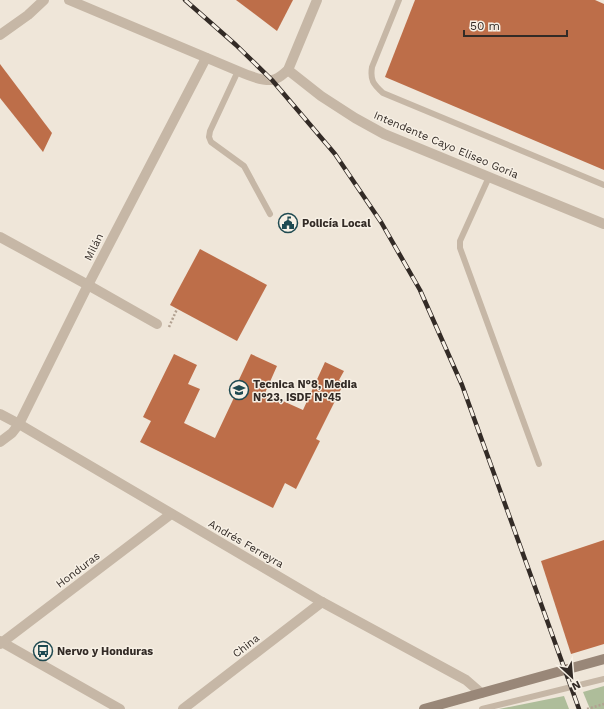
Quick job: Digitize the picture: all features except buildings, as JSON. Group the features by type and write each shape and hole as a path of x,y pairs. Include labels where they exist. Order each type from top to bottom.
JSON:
{"main road":[{"path":"424,709 604,659"}],"street":[{"path":"0,35 44,0"},
{"path":"69,0 238,71 272,80 281,76 288,70 317,0"},
{"name":"Milán","path":"0,442 12,433 19,424 88,285 206,58"},
{"name":"Intendente Cayo Eliseo Goria","path":"288,70 321,96 355,118 384,134 604,224"},
{"path":"0,238 157,324"},
{"name":"Andrés Ferreyra","path":"0,414 322,602 466,680 481,693"},
{"name":"Honduras","path":"1,643 171,514"},
{"name":"China","path":"184,709 322,602"},
{"path":"1,643 120,709"}],"lane":[{"path":"399,0 372,67 370,76 375,86 383,93 604,185"},
{"path":"238,71 210,131 209,137 211,142 244,166 270,214"},
{"path":"489,177 460,241 460,248 539,464"},
{"path":"482,709 604,679"}],"path":[{"path":"587,709 604,704"}],"green space":[{"path":"604,686 604,709 590,709 583,692"},
{"path":"564,696 569,709 499,709"}],"railway":[{"path":"185,0 236,45 272,80 335,154 381,222 420,290 462,385 579,709"}],"place":[{"name":"Policía Local","path":"288,223"},
{"name":"Tecnica N°8, Media N°23, ISDF N°45","path":"239,390"},
{"name":"Nervo y Honduras","path":"43,651"}]}
